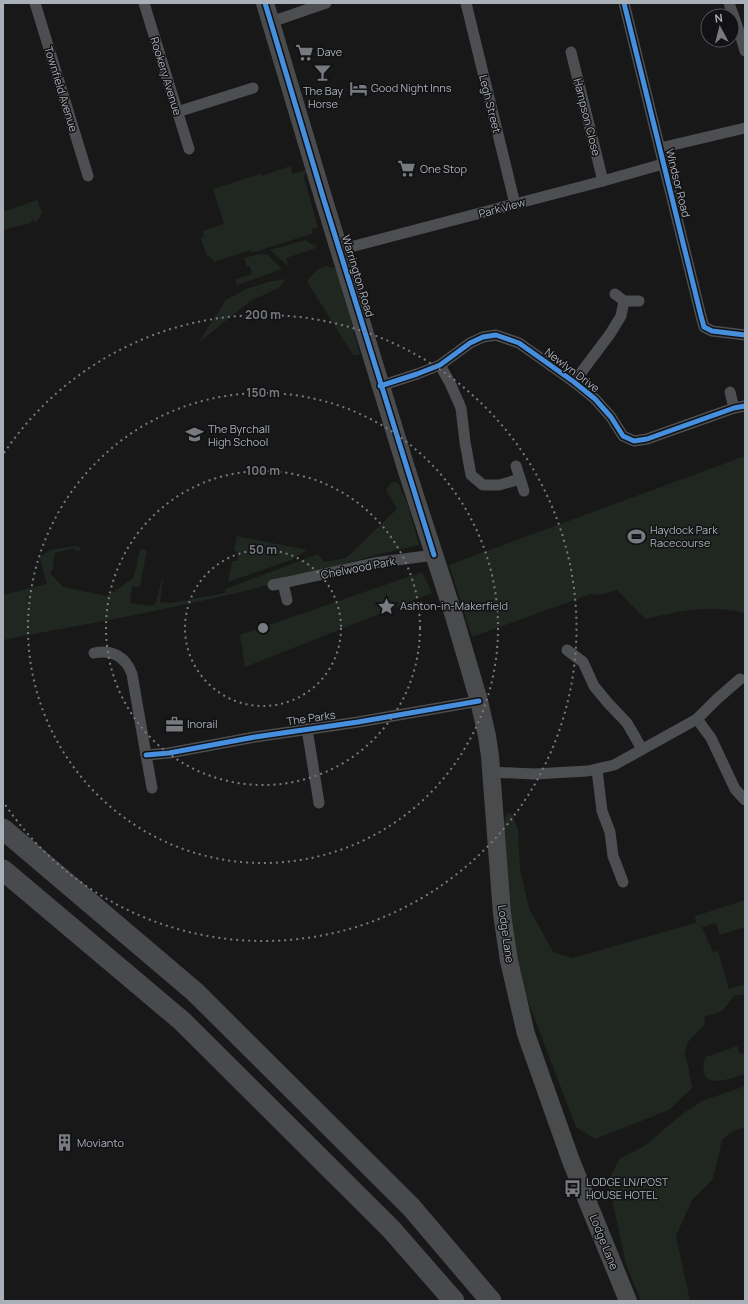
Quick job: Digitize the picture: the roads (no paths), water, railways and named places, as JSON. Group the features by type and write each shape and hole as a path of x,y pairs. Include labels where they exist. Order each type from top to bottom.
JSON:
{"highway":[{"path":"3,830 194,992 411,1207 491,1301"},
{"path":"3,870 182,1021 391,1230 454,1301"}],"main road":[{"name":"Warrington Road","path":"265,3 272,22 310,157 380,386 434,555"},
{"name":"Lodge Lane","path":"434,555 479,701 487,736 502,914 509,961 526,1034 571,1161 628,1301"}],"street":[{"name":"Townfield Avenue","path":"35,3 88,176"},
{"name":"Rookery Avenue","path":"144,3 177,112 190,148"},
{"path":"272,22 326,3"},
{"name":"Legh Street","path":"466,3 515,204"},
{"name":"Windsor Road","path":"624,3 704,327 712,331 745,335"},
{"path":"729,3 742,37 745,51"},
{"name":"Hampson Close","path":"571,52 603,181"},
{"path":"177,112 253,88"},
{"path":"660,148 745,128"},
{"name":"Park View","path":"339,250 664,164"},
{"path":"574,382 610,334 621,316 620,298 639,301"},
{"name":"Newlyn Drive","path":"380,386 440,365 476,340 483,337 496,335 519,343 574,382 595,399 611,417 623,436 634,441 647,439 740,407 730,392"},
{"path":"440,365 461,408 471,475 483,485 499,485 520,479"},
{"path":"516,466 524,491"},
{"name":"Chelwood Park","path":"287,600 278,584 374,563 434,555"},
{"path":"567,650 583,662 594,686 627,723 642,750"},
{"path":"94,653 101,651 114,653 126,662 130,668 152,788"},
{"path":"491,772 534,774 597,770 614,765 697,719 740,679"},
{"name":"The Parks","path":"146,755 169,753 201,746 358,722 479,701"},
{"path":"697,719 711,738 735,789 745,800"},
{"name":"The Parks","path":"307,729 319,803"},
{"path":"597,770 602,811 610,832 613,856 623,882"}],"place":[{"name":"Dave","path":"304,52"},
{"name":"The Bay Horse","path":"323,73"},
{"name":"Good Night Inns","path":"358,88"},
{"name":"One Stop","path":"407,169"},
{"name":"The Byrchall High School","path":"195,435"},
{"name":"Haydock Park Racecourse","path":"637,536"},
{"name":"Ashton-in-Makerfield","path":"387,606"},
{"name":"Inorail","path":"174,724"},
{"name":"Movianto","path":"64,1143"},
{"name":"LODGE LN/POST HOUSE HOTEL","path":"573,1188"}]}
